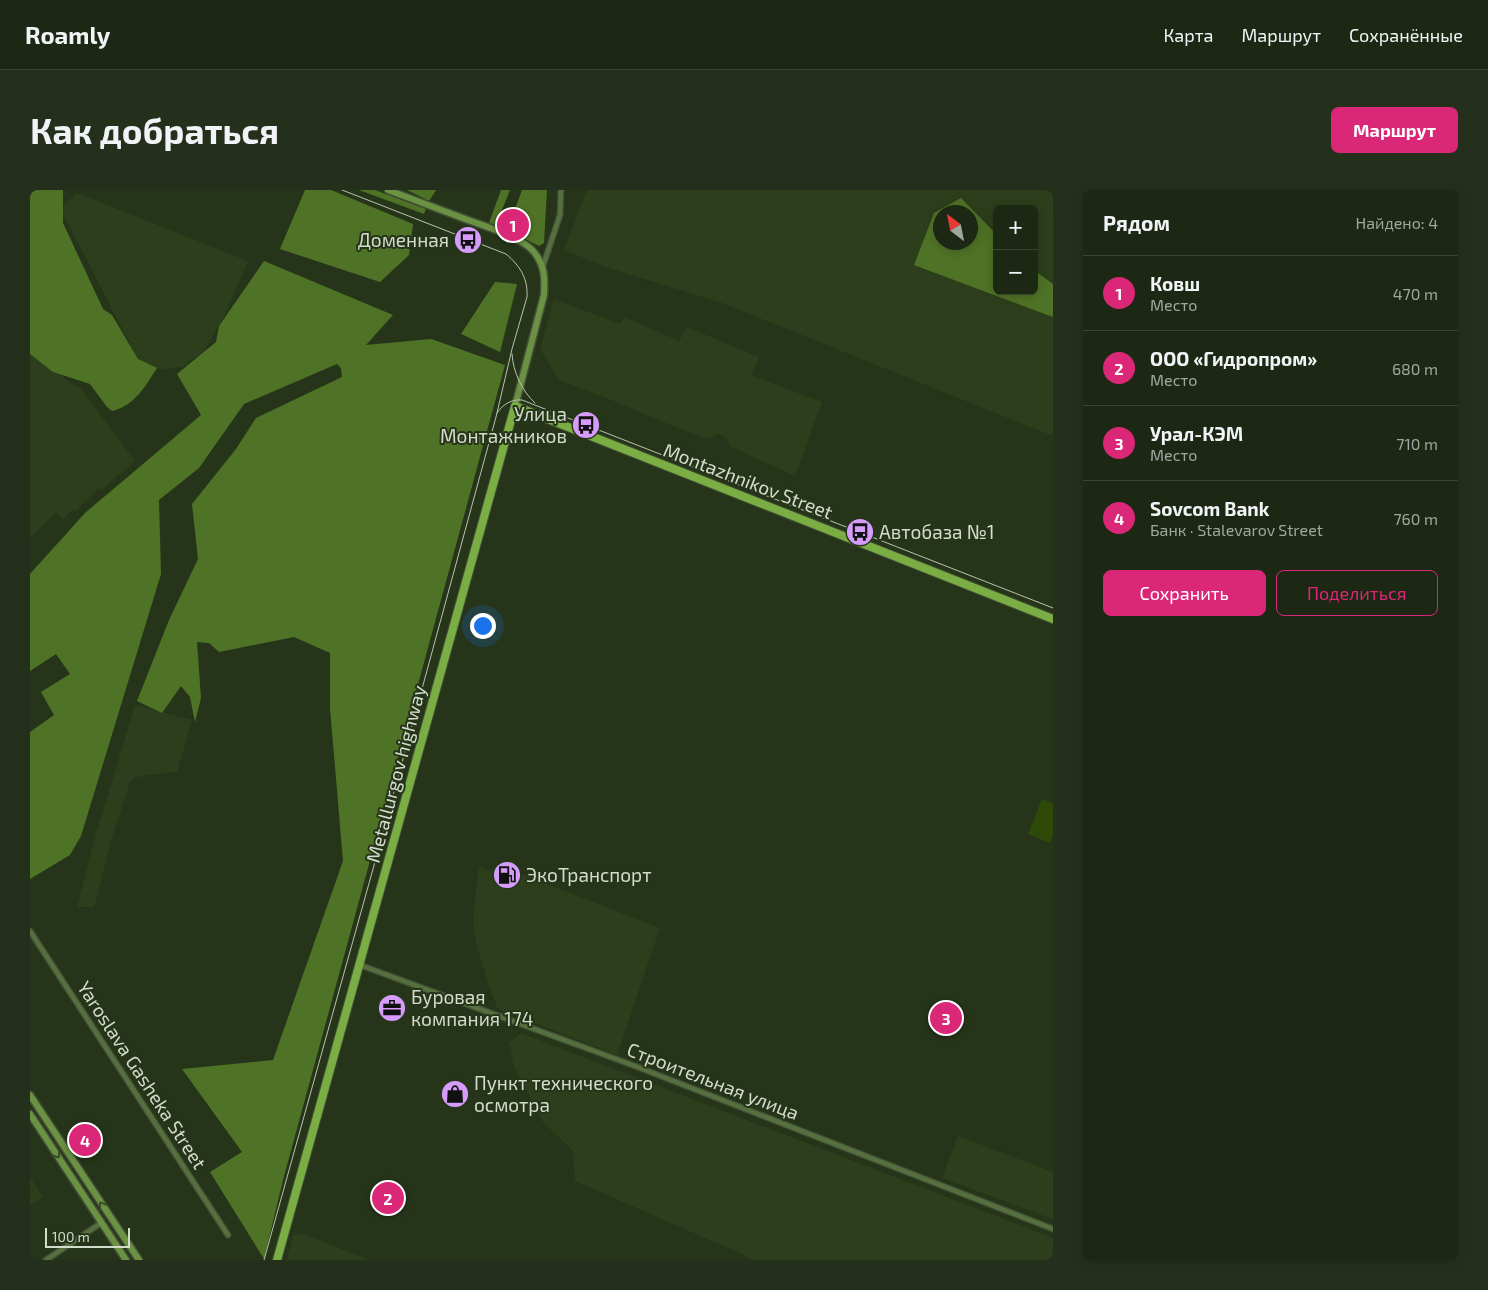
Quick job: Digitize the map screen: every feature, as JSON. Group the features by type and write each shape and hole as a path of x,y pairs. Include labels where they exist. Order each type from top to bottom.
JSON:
{"main road":[{"path":"388,190 500,232 533,250 543,266"},
{"name":"Metallurgov highway","path":"277,1260 515,406 544,295 545,277 543,266"},
{"name":"Montazhnikov Street","path":"515,406 1053,619"},
{"path":"30,1096 139,1260"},
{"path":"30,1114 126,1260"}],"street":[{"path":"543,266 560,215 561,190"},
{"name":"Yaroslava Gasheka Street","path":"30,931 228,1235"},
{"name":"Строительная улица","path":"360,965 626,1063 1053,1229"},
{"path":"46,1260 102,1223"}],"shaded area":[{"path":"587,190 1053,190 1053,436 722,303 609,268 564,250"},
{"path":"77,193 248,261 226,313 204,351 182,367 162,370 139,361 60,208"},
{"path":"554,299 620,324 625,317 679,341 687,327 759,357 751,375 822,402 795,476 730,446 728,440 719,434 707,439 559,380 540,349"},
{"path":"30,350 65,379 81,389 135,461 100,491 98,489 76,511 72,510 63,520 57,513 54,514 30,538"},
{"path":"135,705 192,720 177,772 147,775 134,778 130,782 111,841 94,907 77,907 96,834"},
{"path":"500,866 660,928 617,1055 498,1009 488,984 476,942 473,921 479,867 498,873"},
{"path":"521,1033 1053,1238 1053,1260 751,1260 744,1255 575,1181 573,1151 543,1122 514,1066 509,1043"},
{"path":"958,1136 1053,1172 1053,1219 942,1178"},
{"path":"30,1177 43,1197 30,1206"},
{"path":"304,1234 369,1260 287,1260 293,1235"}],"green space":[{"path":"30,190 63,190 63,223 103,309 112,315 138,359 157,368 138,395 127,405 112,411 90,384 53,372 30,354"},
{"path":"305,190 331,190 413,224 409,255 380,282 280,249"},
{"path":"359,190 375,190 426,209 424,214"},
{"path":"407,190 436,190 429,201"},
{"path":"501,190 510,190 496,225 489,223"},
{"path":"522,190 547,190 544,243 539,246 507,230"},
{"path":"961,198 968,205 948,205"},
{"path":"978,215 993,231 993,295 914,265 933,216 933,250 978,250"},
{"path":"264,261 393,315 366,345 431,339 505,365 283,1180 264,1259 210,1172 242,1152 182,1069 273,1060 343,861 330,708 330,653 294,637 219,652 209,643 197,642 201,698 195,722 190,697 181,686 162,713 137,701 169,620 198,559 192,504 236,449 256,418 342,377 341,368 337,364 244,404 199,468 159,500 161,574 81,836 70,855 30,879 30,732 54,715 41,692 70,674 56,654 30,671 30,574 85,513 201,415 177,374 216,342 219,326"},
{"path":"1038,273 1053,284 1053,317 994,295 1038,295"},
{"path":"495,282 517,284 500,352 461,334"},
{"path":"1042,799 1053,804 1053,836 1050,843 1028,834"}],"tram line":[{"path":"264,1260 373,869 527,297 526,284 522,273 506,254 342,190"},
{"path":"512,354 514,368 519,381 535,403"},
{"path":"497,413 508,403 522,400 1053,608"}],"place":[{"name":"Ковш","path":"513,225"},
{"name":"Доменная","path":"468,240"},
{"name":"Улица Монтажников","path":"586,425"},
{"name":"Автобаза №1","path":"860,532"},
{"name":"ЭкоТранспорт","path":"507,875"},
{"name":"Буровая компания 174","path":"392,1008"},
{"name":"Урал-КЭМ","path":"946,1018"},
{"name":"Пункт технического осмотра","path":"455,1094"},
{"name":"Sovcom Bank","path":"85,1140"},
{"name":"ООО «Гидропром»","path":"388,1198"}]}
